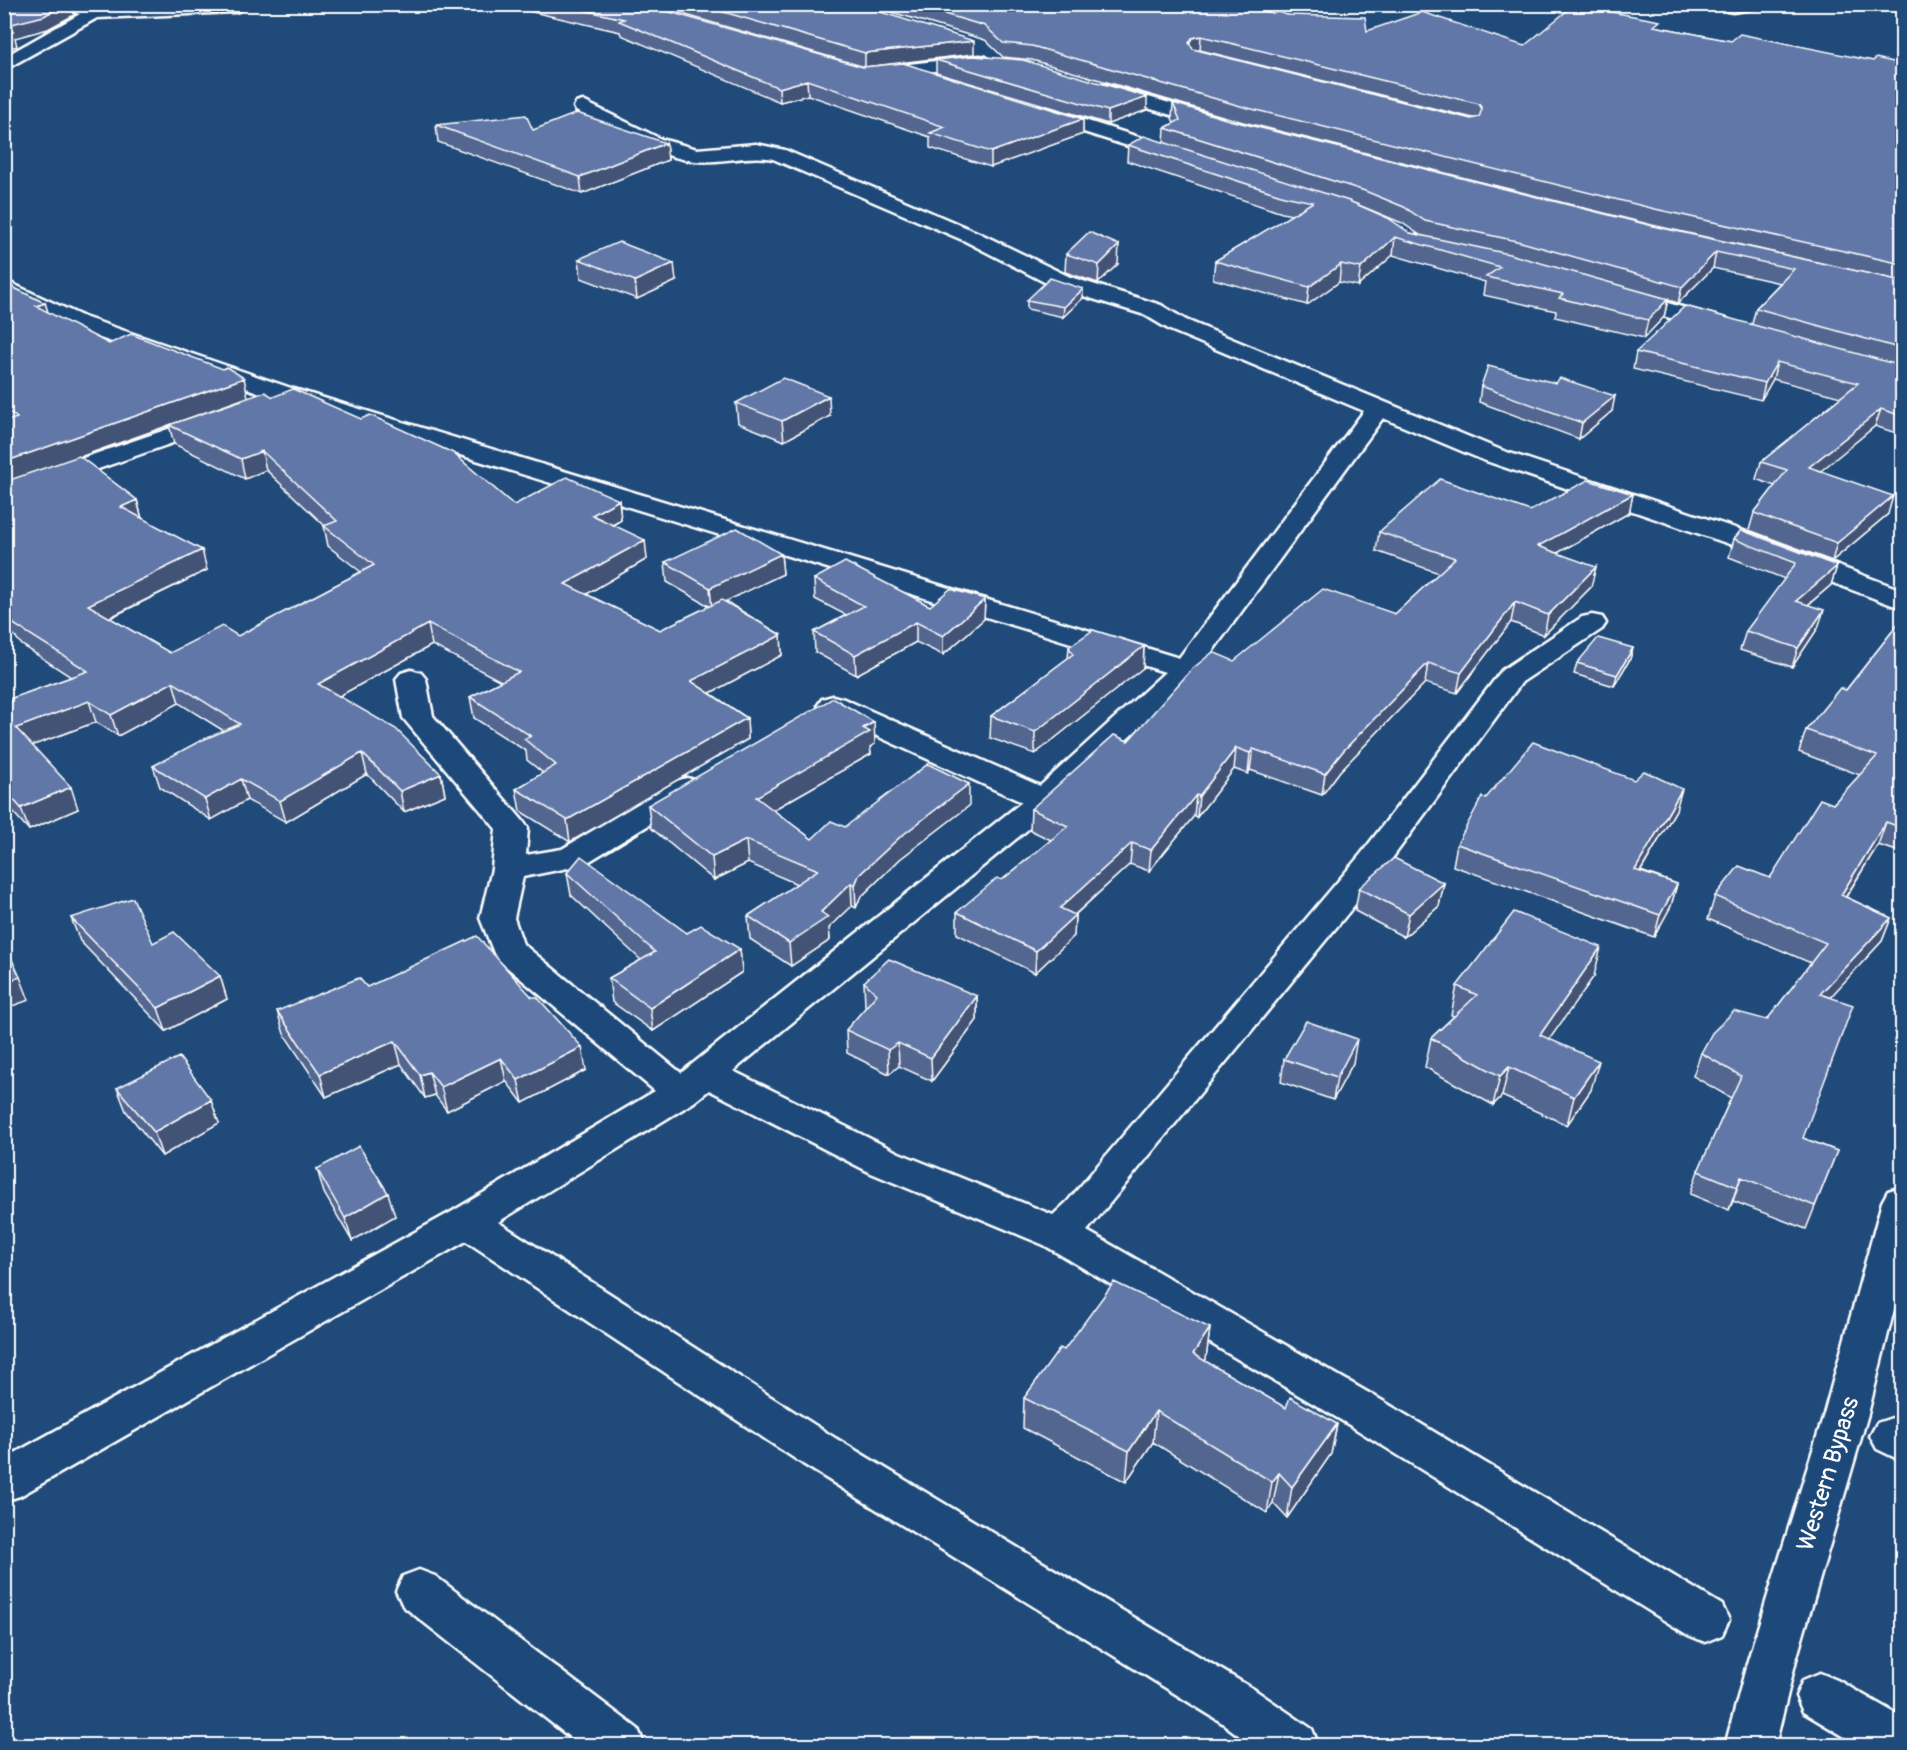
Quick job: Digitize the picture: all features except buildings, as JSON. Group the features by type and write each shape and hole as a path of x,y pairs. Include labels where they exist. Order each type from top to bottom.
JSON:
{"street":[{"path":"68,4 93,13 236,7 242,4"},
{"path":"1733,7 1752,4"},
{"path":"4,65 93,13"},
{"path":"854,71 864,74 973,61 998,63 978,46"},
{"path":"900,71 951,85"},
{"path":"1083,83 1235,128"},
{"path":"1016,104 1192,160"},
{"path":"583,107 654,143 696,155 756,150 778,154 972,237 1062,282 1153,310 1178,325 1492,454 1747,541 1902,599"},
{"path":"4,286 76,321 286,394 1185,669"},
{"path":"1607,293 1738,329"},
{"path":"4,494 286,394"},
{"path":"4,1482 467,1222 693,1083 1044,800 1185,669 1378,408"},
{"path":"1058,1234 1081,1213 1373,861 1512,676 1592,623"},
{"path":"411,679 418,718 512,828 508,869 497,918 508,950 693,1083 1058,1234 1366,1413 1705,1620"},
{"path":"812,717 832,705 1044,800"},
{"path":"508,869 571,858 711,774"},
{"name":"Western Bypass","path":"1750,1746 1772,1660 1846,1414 1902,1202"},
{"path":"467,1222 819,1451 1238,1706 1295,1746"},
{"path":"419,1591 621,1746"},
{"path":"1820,1696 1902,1743"}]}
